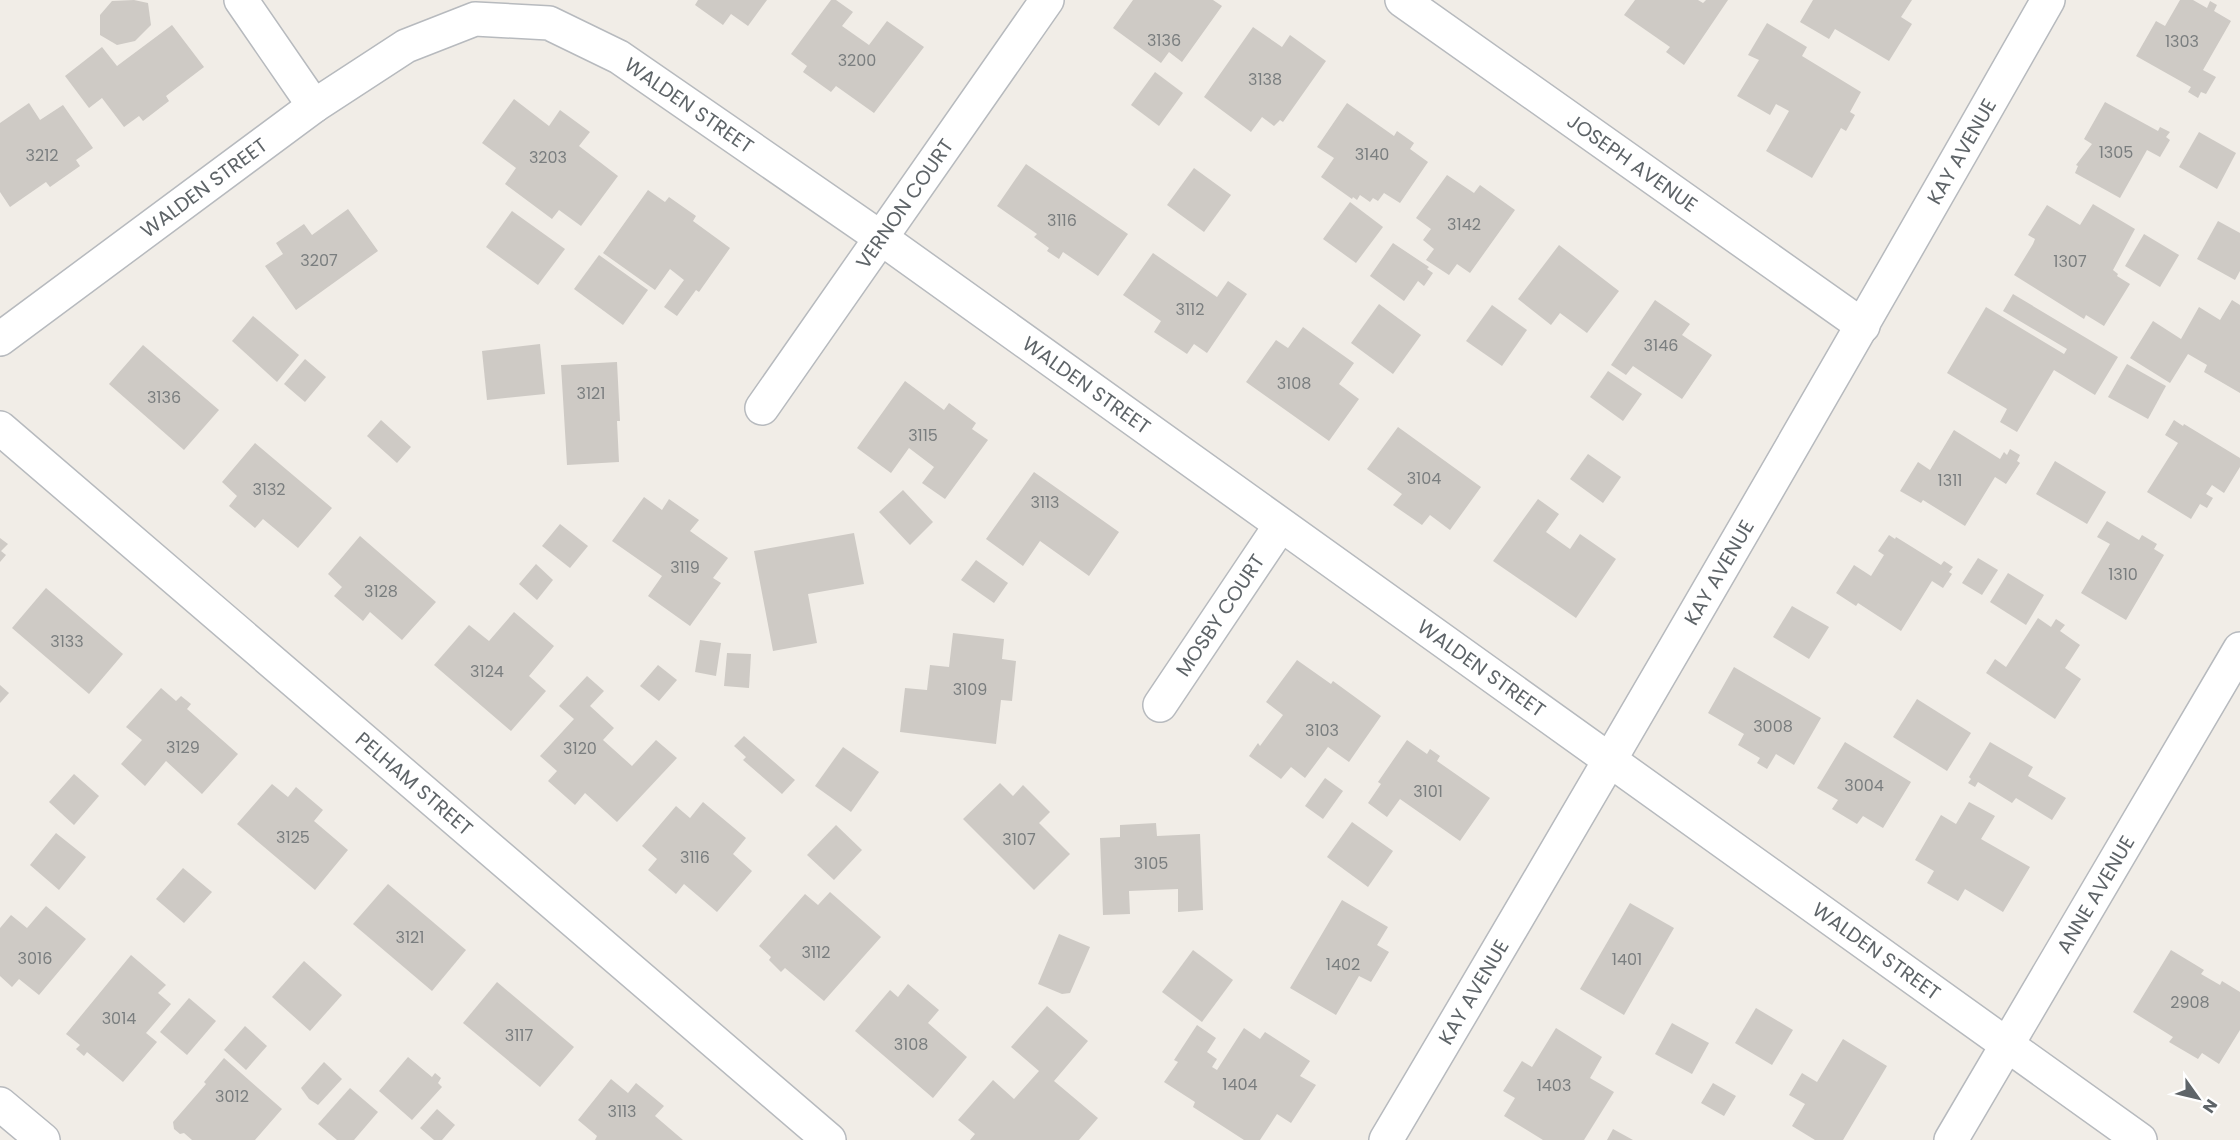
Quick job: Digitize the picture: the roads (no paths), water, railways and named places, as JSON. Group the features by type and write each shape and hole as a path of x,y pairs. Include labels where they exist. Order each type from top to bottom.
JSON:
{"street":[{"path":"241,0 314,105"},
{"name":"VERNON COURT","path":"762,408 1047,0"},
{"name":"JOSEPH AVENUE","path":"1402,0 1863,326"},
{"name":"KAY AVENUE","path":"1386,1140 1611,761 1863,326 2048,0"},
{"name":"WALDEN STREET","path":"0,339 314,105 406,46 475,19 549,22 619,57 881,238 2007,1047 2140,1140"},
{"name":"PELHAM STREET","path":"0,428 829,1140"},
{"name":"MOSBY COURT","path":"1160,705 1280,526"},
{"name":"ANNE AVENUE","path":"1950,1140 2240,649"},
{"path":"0,1104 43,1140"}]}
